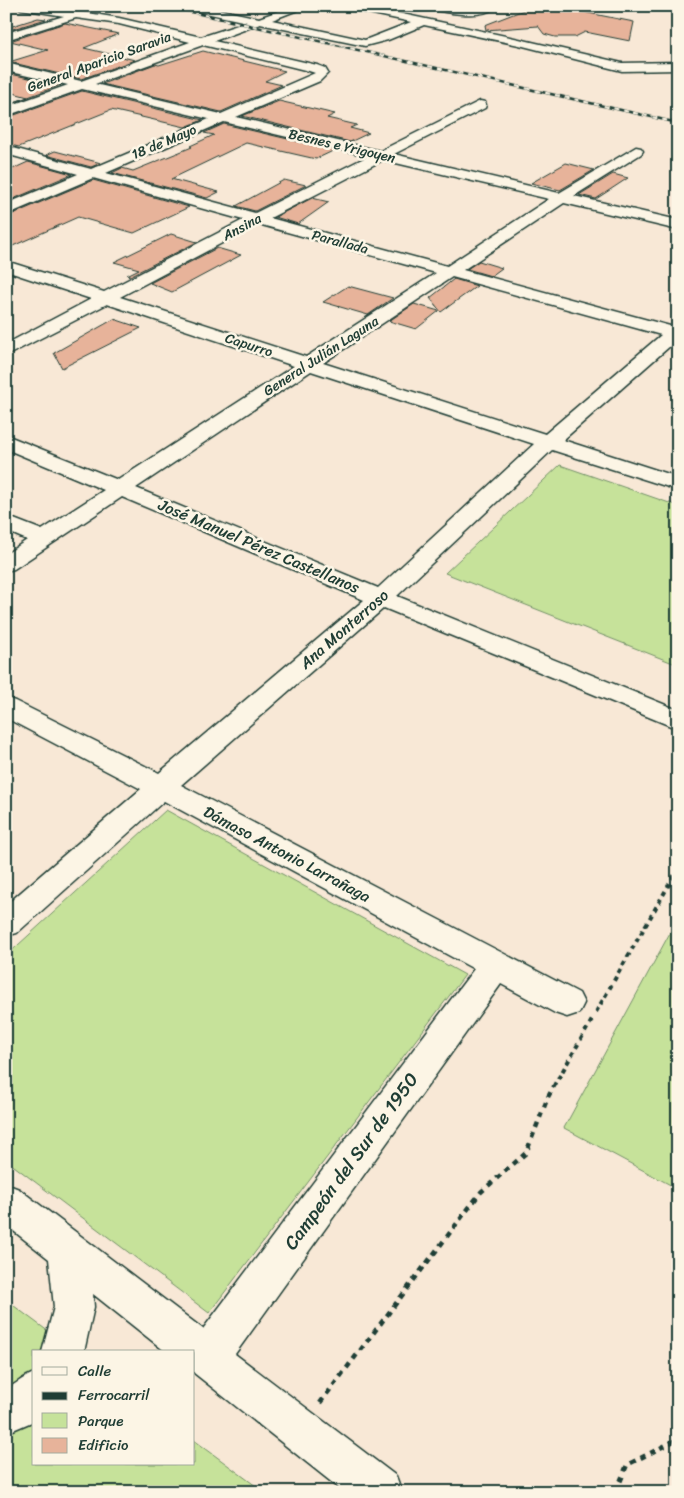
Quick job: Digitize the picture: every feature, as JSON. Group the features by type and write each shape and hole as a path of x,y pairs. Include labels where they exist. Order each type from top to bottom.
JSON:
{"street":[{"path":"21,6 119,21 202,40"},
{"path":"186,6 365,43 384,38 422,22"},
{"name":"General Aparicio Saravia","path":"6,112 202,40 303,6"},
{"path":"349,6 622,67 678,66"},
{"path":"380,13 398,6"},
{"path":"430,6 458,12 478,13 488,11 491,7"},
{"path":"6,37 78,15"},
{"name":"18 de Mayo","path":"6,210 316,78 322,73 313,68 202,40"},
{"name":"Besnes e Yrigoyen","path":"6,67 678,225"},
{"name":"Ansina","path":"6,351 256,219 480,105"},
{"name":"Parallada","path":"6,150 676,332"},
{"name":"General Julián Laguna","path":"6,564 562,197 636,151"},
{"name":"Capurro","path":"6,266 678,484"},
{"name":"Ana Monterroso","path":"6,924 161,787 381,598 548,442 676,332"},
{"name":"José Manuel Pérez Castellanos","path":"6,441 678,720"},
{"path":"6,523 45,539"},
{"name":"Dámaso Antonio Larrañaga","path":"6,708 161,787 567,1003"},
{"name":"Campeón del Sur de 1950","path":"207,1358 496,965"},
{"path":"6,1202 380,1492"},
{"path":"63,1350 74,1307 71,1269 66,1249"},
{"path":"6,1412 28,1401 32,1396"}],"path":[{"path":"300,1429 481,1192 526,1153 548,1097 678,869"},
{"path":"618,1492 618,1487 627,1465 678,1439"}],"green space":[{"path":"560,465 678,506 678,665 445,573"},
{"path":"166,810 465,975 209,1313 6,1160 6,956"},
{"path":"678,918 678,1189 564,1128"},
{"path":"6,1300 73,1350 32,1350 32,1466 195,1466 195,1441 264,1492 6,1492"}],"building":[{"path":"534,6 553,6 634,22 630,41 585,32 575,37 555,37 544,34 538,26 486,30 485,25"},
{"path":"38,18 46,19 6,31 6,28"},
{"path":"65,23 119,34 84,48 135,60 81,79 9,62 48,50 10,41"},
{"path":"203,51 285,71 265,81 282,85 221,112 102,84 155,64 159,65"},
{"path":"6,73 61,85 28,97 6,91"},
{"path":"82,91 203,120 185,127 111,110 19,147 6,144 6,118"},
{"path":"279,101 335,114 327,118 357,125 350,128 369,133 350,142 242,116"},
{"path":"224,124 335,150 316,159 246,143 171,179 219,192 207,198 112,173 122,168 133,171 192,147 190,146 214,135 204,133"},
{"path":"55,151 101,163 91,167 46,155"},
{"path":"28,162 72,174 6,202 6,172"},
{"path":"566,163 594,170 560,190 531,183"},
{"path":"613,174 628,178 596,199 579,195"},
{"path":"93,180 189,207 134,233 78,217 6,249 6,217"},
{"path":"284,180 306,185 255,211 236,206"},
{"path":"312,198 329,202 298,224 275,217"},
{"path":"171,234 197,242 130,276 127,275 139,269 114,262"},
{"path":"217,248 241,255 172,292 150,283"},
{"path":"479,261 502,268 491,276 467,269"},
{"path":"454,279 477,286 441,312 430,298"},
{"path":"348,286 393,298 368,315 323,302"},
{"path":"414,304 439,311 416,329 389,321"},
{"path":"114,319 141,328 62,368 54,353"}],"railway":[{"path":"165,6 678,123"}]}
